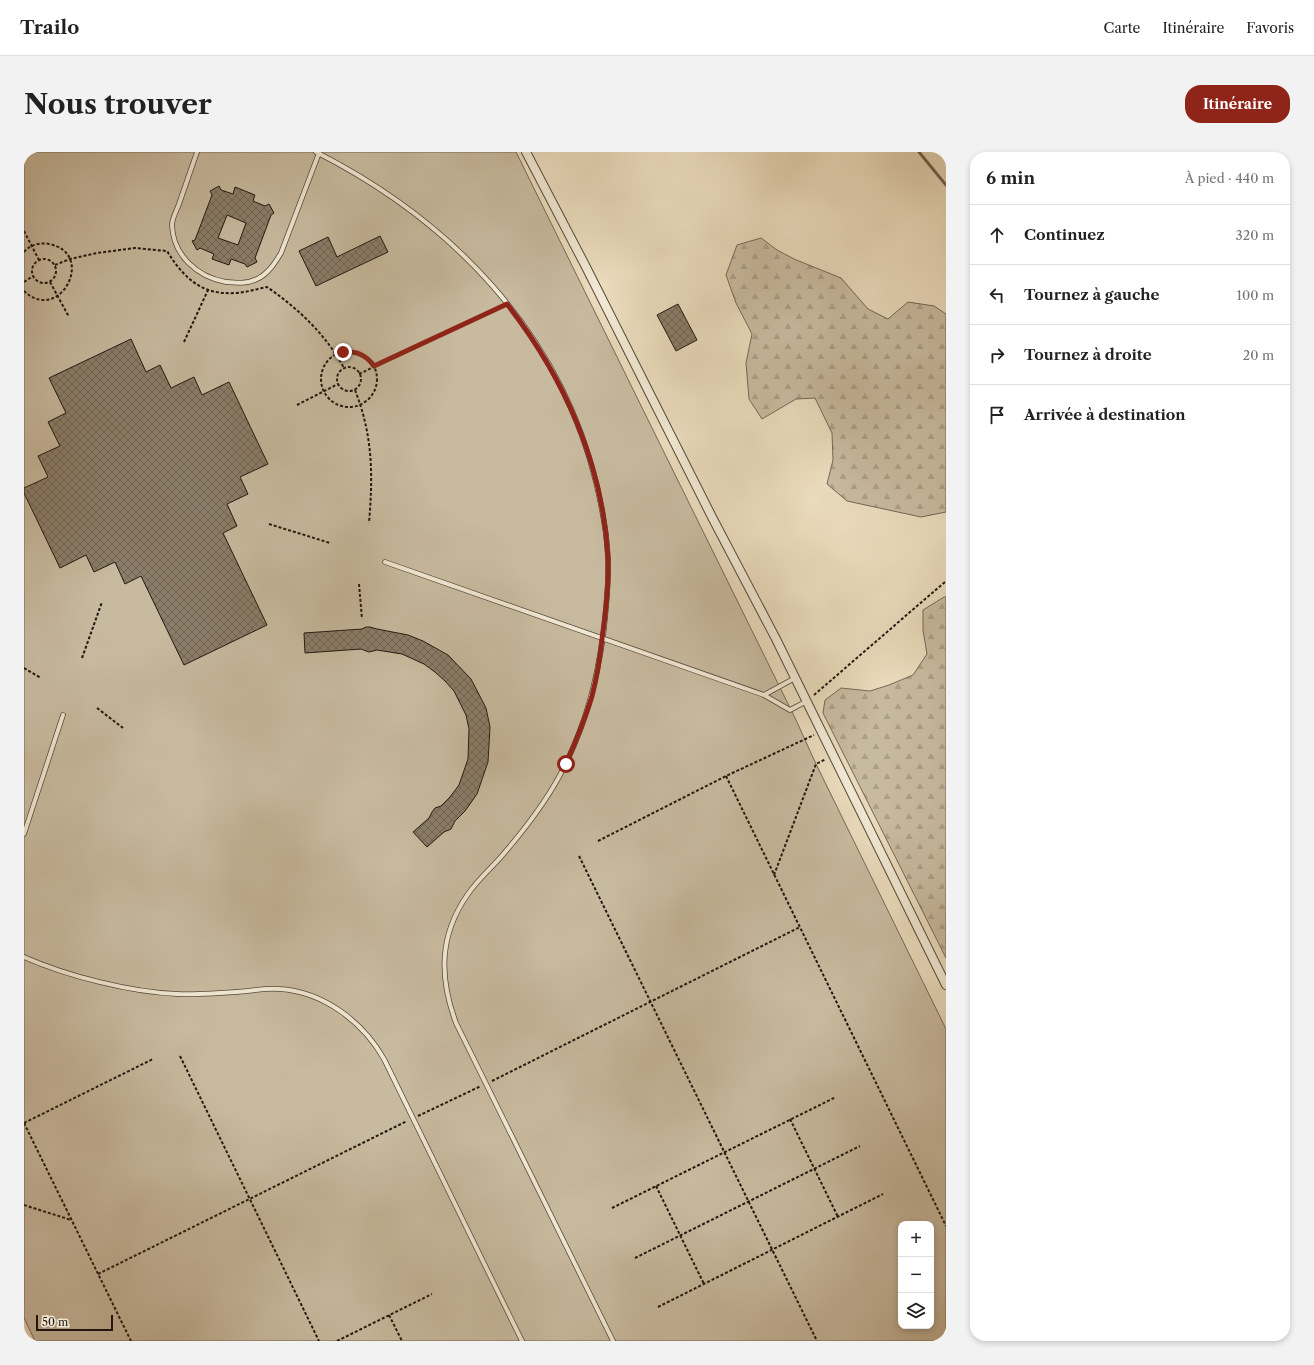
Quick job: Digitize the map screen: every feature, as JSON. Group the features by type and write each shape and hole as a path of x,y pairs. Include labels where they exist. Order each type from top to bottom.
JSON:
{"street":[{"path":"526,152 586,267 656,408 796,678 946,985"}],"lane":[{"path":"196,152 172,223 176,246 181,255 197,270 213,279 232,283 246,283 265,274 281,253 317,153 366,180 403,205 444,237 476,267 526,328 549,364 570,403 589,453 603,510 608,558 607,604 598,668 592,695 583,723 566,764 544,800 504,854 484,873 468,894 454,918 447,940 444,961 445,985 449,1004 456,1022 613,1341"},
{"path":"385,562 764,695 790,710 807,701"},
{"path":"764,695 796,678"},
{"path":"24,834 63,715"},
{"path":"24,957 41,964 84,977 135,989 176,994 217,994 279,989 298,992 327,1003 350,1019 361,1028 375,1044 413,1118 522,1341"}],"path":[{"path":"24,231 39,260"},
{"path":"24,252 32,246 46,243 54,244 66,253 70,259 72,267 72,276 69,284 58,296 50,299 41,299 32,297 24,291"},
{"path":"55,265 70,259 98,253 135,248 167,251 176,267 196,284 208,290 232,293 267,287 302,314 319,331 336,354 344,368"},
{"path":"46,259 53,262 55,265 55,276 50,282 39,282 32,273 34,265 39,260 46,259"},
{"path":"24,282 34,276"},
{"path":"50,282 69,317"},
{"path":"184,342 208,290"},
{"path":"360,374 374,366 507,304"},
{"path":"350,351 358,352 370,360 374,366 377,373 376,388 367,401 361,405 354,407 339,406 328,398 324,392 322,385 322,370 336,354 350,351"},
{"path":"344,368 351,368 360,374 360,385 355,390 343,390 338,384 337,381 339,374 344,368"},
{"path":"297,405 338,384"},
{"path":"355,390 361,405 369,441 372,467 369,523"},
{"path":"269,524 330,543"},
{"path":"807,701 946,580"},
{"path":"359,584 362,619"},
{"path":"82,658 102,602"},
{"path":"24,668 41,678"},
{"path":"97,708 123,728"},
{"path":"598,841 726,776 822,732"},
{"path":"774,875 816,764 834,755"},
{"path":"726,776 946,1226"},
{"path":"579,856 817,1341"},
{"path":"98,1274 413,1118 486,1084 800,927"},
{"path":"180,1056 320,1341"},
{"path":"131,1341 24,1123 153,1059"},
{"path":"612,1208 836,1096"},
{"path":"790,1119 838,1217"},
{"path":"635,1258 860,1146"},
{"path":"656,1186 704,1284"},
{"path":"658,1307 883,1194"},
{"path":"24,1205 71,1220"},
{"path":"337,1341 432,1294"},
{"path":"390,1315 402,1341"}],"green space":[{"path":"24,152 516,152 796,720 816,764 946,1029 946,1341 35,1341 24,1318"},
{"path":"761,238 777,250 794,259 841,278 868,309 888,319 908,302 934,306 946,314 946,512 921,517 847,501 827,484 833,460 832,433 815,398 796,399 762,419 749,399 746,363 752,334 736,303 726,275 737,245"},
{"path":"946,597 946,958 823,713 825,700 841,688 870,691 913,675 927,654 923,630 923,610"}],"building":[{"path":"219,186 221,190 233,194 235,187 255,195 253,201 265,206 269,204 274,213 271,215 255,258 257,262 247,267 245,264 231,259 229,265 212,259 214,254 200,248 197,250 192,241 195,240 212,195 210,191","holes":["227,215 246,223 238,245 218,238"]},
{"path":"380,236 388,252 316,286 299,251 328,237 337,257"},
{"path":"678,304 697,340 676,351 657,315"},
{"path":"131,339 146,372 160,365 171,388 194,377 202,395 229,382 268,464 240,477 248,494 227,504 237,526 223,533 267,625 184,665 141,576 125,584 115,562 94,572 86,555 60,568 24,493 24,488 48,477 38,456 60,446 48,422 66,413 49,378"},
{"path":"366,627 408,635 423,641 448,655 471,679 486,708 490,727 488,762 477,794 465,811 455,821 451,829 444,832 427,847 413,832 429,818 435,808 441,806 450,797 459,785 468,759 469,729 466,715 454,691 445,681 424,664 402,654 377,650 369,652 361,649 305,653 304,633 362,629"}],"waterway":[{"path":"919,152 946,185"}],"route":[{"path":"343,352 358,352 370,360 374,366 507,304 526,328 549,364 570,403 589,453 603,510 608,558 607,604 598,668 592,695 583,723 566,764"}]}
